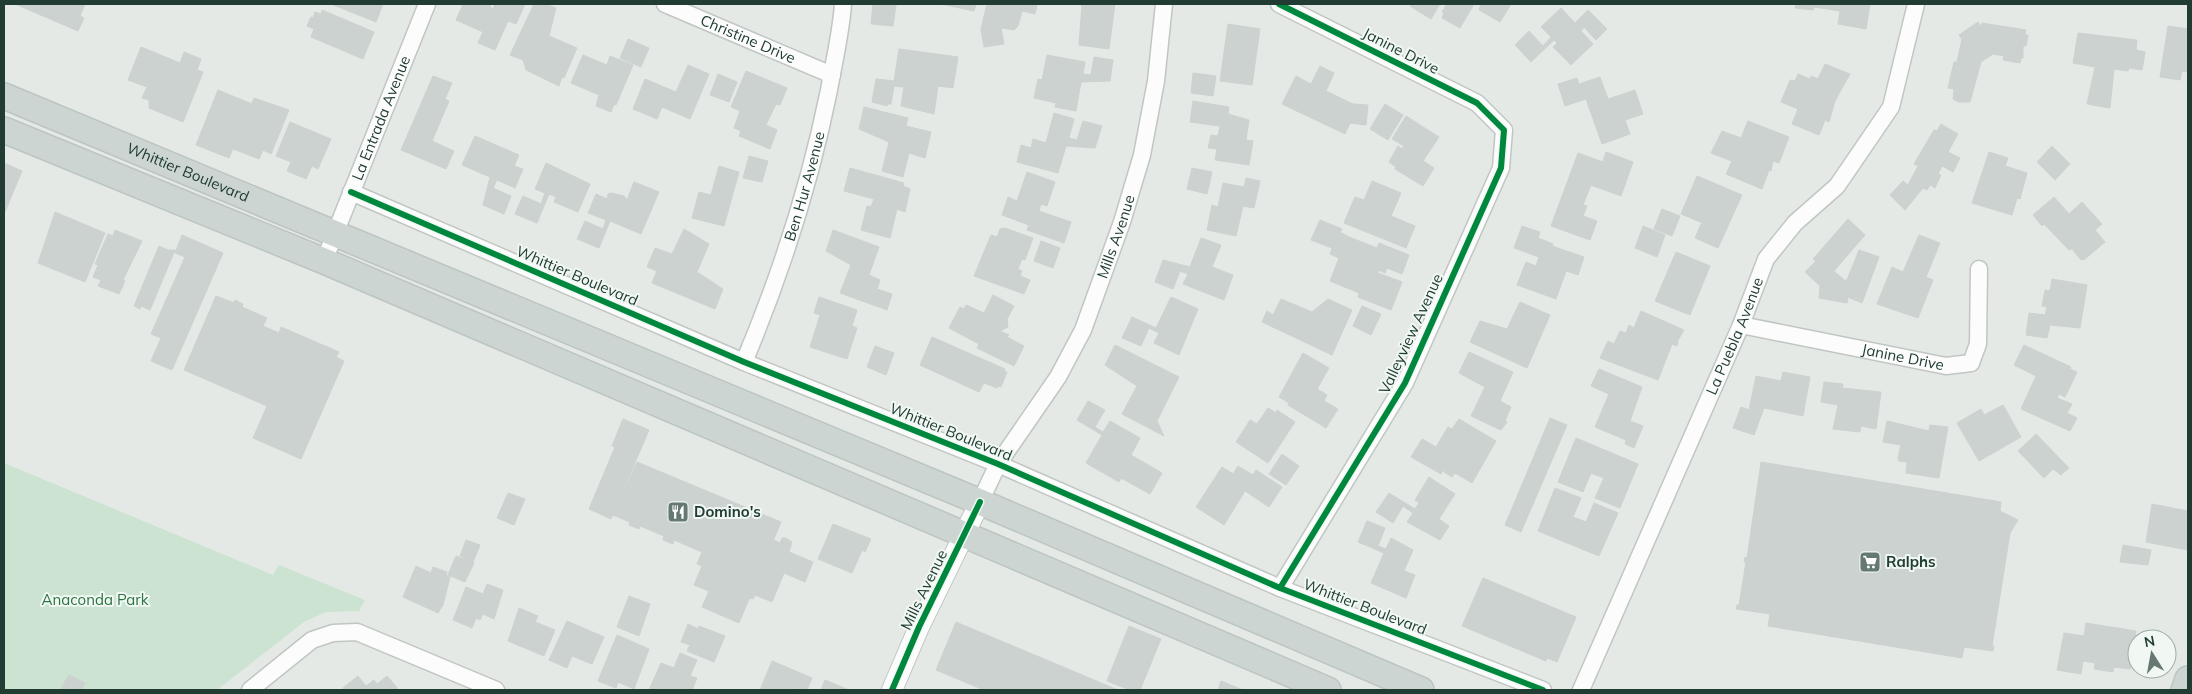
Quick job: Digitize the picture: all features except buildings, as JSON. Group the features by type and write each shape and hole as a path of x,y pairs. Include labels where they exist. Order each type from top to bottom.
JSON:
{"main road":[{"name":"Whittier Boulevard","path":"4,96 980,502 1421,690"},
{"name":"Whittier Boulevard","path":"4,130 324,261 1328,690"},
{"path":"2184,690 2188,679"}],"street":[{"name":"La Entrada Avenue","path":"324,261 428,4"},
{"name":"Christine Drive","path":"665,4 832,74"},
{"name":"Ben Hur Avenue","path":"744,362 772,296 806,186 842,27 843,4"},
{"name":"Mills Avenue","path":"892,690 919,627 998,464 1058,377 1083,330 1122,222 1142,155 1156,81 1164,4"},
{"name":"Janine Drive","path":"1279,4 1477,103 1504,130"},
{"name":"La Puebla Avenue","path":"1581,690 1741,325 1766,259 1795,224 1837,186 1891,107 1916,4"},
{"name":"Valleyview Avenue","path":"1280,588 1405,383 1501,168 1504,130"},
{"name":"Whittier Boulevard","path":"351,192 744,362 998,464 1280,588 1544,690"},
{"name":"Janine Drive","path":"1741,325 1946,366 1971,363 1978,344 1979,269"},
{"path":"250,690 312,640 333,633 357,632 496,690"}],"green space":[{"name":"Anaconda Park","path":"4,463 273,575 279,565 365,600 359,611 326,612 304,622 217,690 4,690"}],"cycle path":[{"path":"1279,4 1477,103 1504,130 1501,168 1405,383 1280,588"},
{"path":"351,192 744,362 998,464 1280,588 1543,690"},
{"path":"892,690 919,627 980,502"}],"place":[{"name":"Domino's","path":"678,512"},
{"name":"Ralphs","path":"1870,562"}]}
